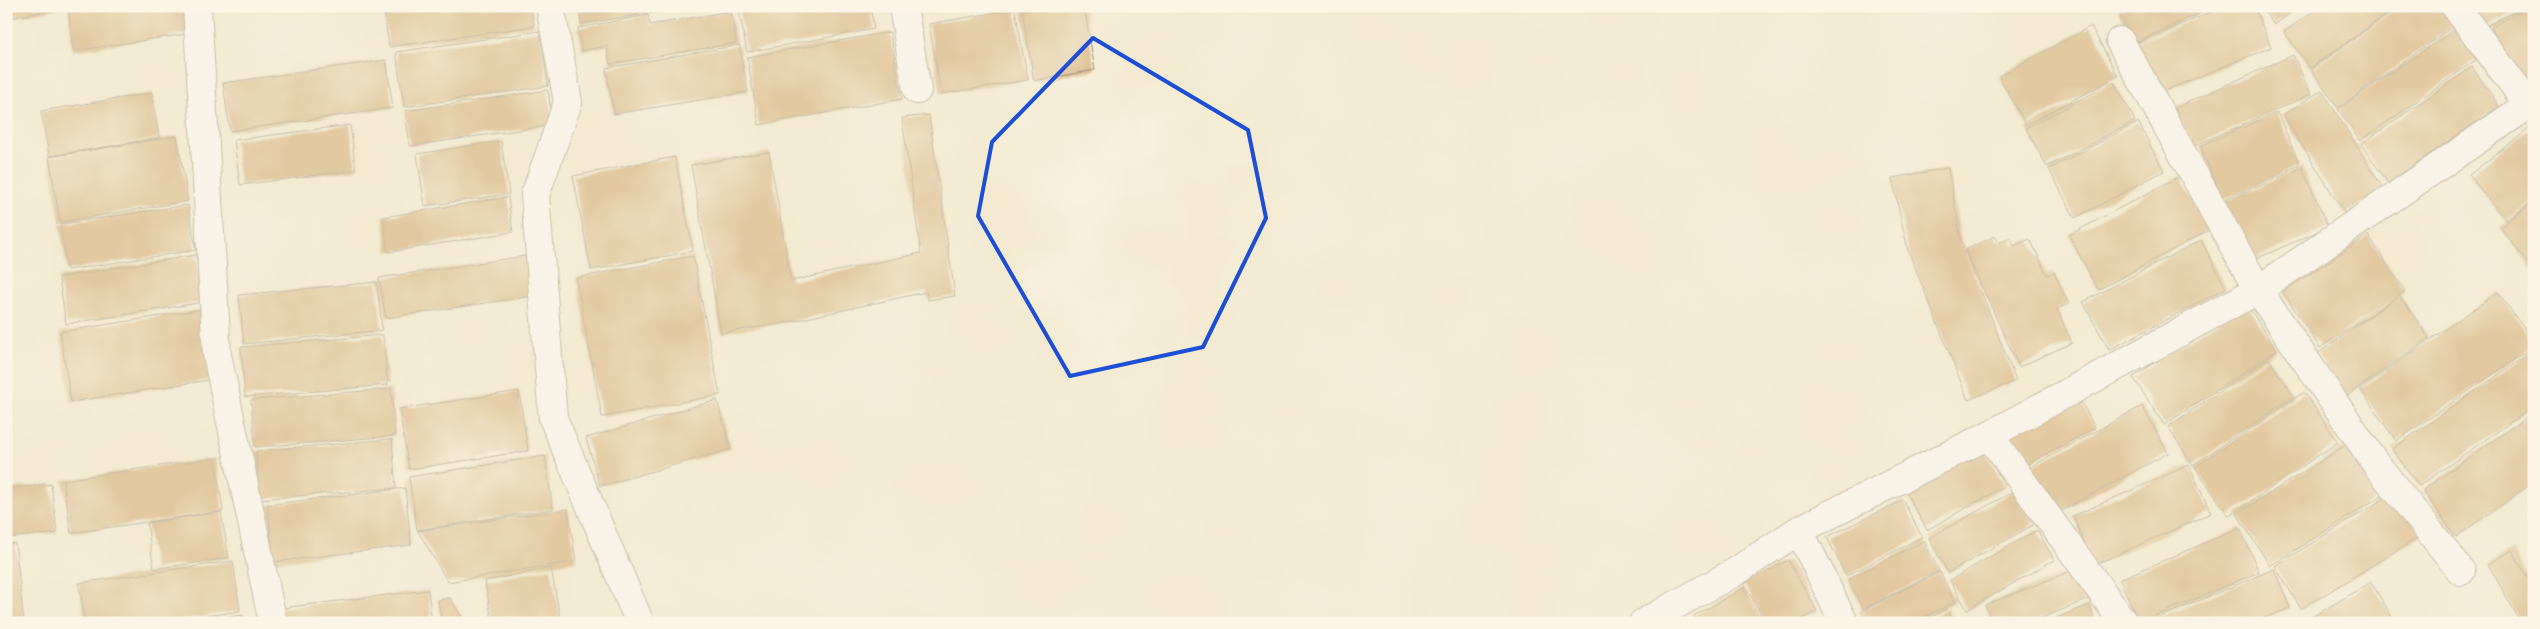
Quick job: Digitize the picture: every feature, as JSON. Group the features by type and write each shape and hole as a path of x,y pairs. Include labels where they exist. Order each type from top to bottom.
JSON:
{"street":[{"path":"197,6 217,355 273,623"},
{"path":"550,6 568,102 535,195 553,418 640,623"},
{"path":"903,6 918,90"},
{"path":"1643,623 1736,572 1799,530 1988,434 2258,290 2531,102 2455,6"},
{"path":"2120,41 2258,290 2376,464 2461,571"},
{"path":"1988,434 2124,623"},
{"path":"1799,530 1844,623"}],"highlighted area":[{"path":"1093,38 1248,130 1266,218 1203,347 1070,376 978,216 992,142"}],"building":[{"path":"6,6 188,6 192,33 73,51 68,7 6,19"},
{"path":"383,6 531,6 534,26 389,47"},
{"path":"579,6 689,6 689,7 581,24"},
{"path":"738,6 870,6 874,29 747,52"},
{"path":"1046,6 1084,6 1095,70 1034,81 1022,10"},
{"path":"2129,6 2217,6 2133,43 2118,11"},
{"path":"2226,6 2254,6 2271,47 2157,94 2136,43"},
{"path":"2260,6 2300,6 2274,25"},
{"path":"2320,6 2398,6 2310,68 2284,32"},
{"path":"2400,6 2441,6 2455,25 2338,108 2311,69"},
{"path":"2472,6 2525,6 2483,28"},
{"path":"2530,6 2534,6 2534,77 2521,84 2491,27"},
{"path":"1015,9 1028,80 941,94 929,24"},
{"path":"731,11 736,43 610,64 607,46 582,51 578,28 648,15 650,25"},
{"path":"2091,26 2118,76 2026,125 1999,76"},
{"path":"2455,29 2476,60 2360,141 2338,109"},
{"path":"540,31 548,86 404,107 396,52"},
{"path":"890,32 902,99 759,125 747,57"},
{"path":"739,45 748,92 614,114 606,68"},
{"path":"2293,55 2311,94 2192,147 2175,108"},
{"path":"386,60 393,108 230,131 223,83"},
{"path":"2472,67 2499,106 2388,183 2361,144"},
{"path":"2114,82 2135,121 2047,167 2026,128"},
{"path":"548,90 553,125 410,146 405,111"},
{"path":"2322,90 2384,190 2345,214 2283,115"},
{"path":"152,93 159,138 49,156 41,111"},
{"path":"2277,112 2300,165 2223,200 2200,146"},
{"path":"929,115 955,296 928,300 926,292 779,324 721,333 691,165 769,152 791,281 921,253 902,118"},
{"path":"2138,122 2164,171 2075,218 2049,169"},
{"path":"350,125 356,170 240,185 234,140"},
{"path":"2534,125 2534,200 2506,221 2469,175"},
{"path":"177,136 188,201 60,222 49,157"},
{"path":"501,141 509,194 425,206 417,154"},
{"path":"675,157 693,251 591,270 573,176"},
{"path":"2302,167 2328,227 2251,261 2225,202"},
{"path":"1948,168 1961,240 2016,381 1968,400 1908,250 1892,178"},
{"path":"2180,176 2209,230 2098,290 2069,235"},
{"path":"508,197 513,232 388,252 383,217"},
{"path":"2534,202 2534,272 2500,227"},
{"path":"188,205 196,250 67,270 60,224"},
{"path":"2368,235 2405,291 2399,295 2429,338 2347,396 2317,354 2397,297 2320,348 2283,292"},
{"path":"1995,236 1999,243 2010,238 2014,246 2030,239 2047,275 2054,272 2069,304 2057,309 2072,343 2019,367 1965,250"},
{"path":"2201,240 2226,288 2109,350 2083,302"},
{"path":"196,255 204,302 66,324 59,277"},
{"path":"525,256 532,296 386,318 379,278"},
{"path":"693,256 720,395 602,417 576,278"},
{"path":"377,282 382,330 244,344 239,295"},
{"path":"2498,292 2534,343 2534,346 2396,441 2360,389"},
{"path":"2246,303 2277,350 2164,425 2133,377"},
{"path":"204,309 215,379 71,402 60,332"},
{"path":"383,335 388,385 245,397 241,347"},
{"path":"2534,350 2534,406 2419,486 2392,449"},
{"path":"2268,358 2294,396 2193,465 2168,427"},
{"path":"6,375 12,406 6,407"},
{"path":"391,389 395,436 255,447 251,400"},
{"path":"519,391 528,451 409,469 399,409"},
{"path":"2304,392 2338,442 2229,516 2195,467"},
{"path":"2078,396 2095,428 2024,466 2007,434"},
{"path":"717,400 731,449 600,486 586,438"},
{"path":"2142,406 2168,453 2054,515 2029,468"},
{"path":"2534,412 2534,482 2456,537 2423,490"},
{"path":"392,439 396,488 260,499 256,451"},
{"path":"2354,440 2387,492 2270,566 2237,514"},
{"path":"1983,448 2005,486 1927,530 1905,491"},
{"path":"545,456 553,509 417,530 409,477"},
{"path":"215,458 223,511 71,533 63,480"},
{"path":"2189,465 2211,513 2094,565 2073,516"},
{"path":"51,484 57,533 6,538 6,489"},
{"path":"405,488 411,545 274,562 267,505"},
{"path":"2014,491 2033,525 1948,573 1929,538"},
{"path":"2395,492 2422,535 2301,609 2275,566"},
{"path":"1903,500 1922,537 1846,576 1827,537"},
{"path":"568,509 576,561 448,582 418,531"},
{"path":"221,512 229,558 154,569 147,523"},
{"path":"2240,528 2259,572 2139,623 2120,579"},
{"path":"2037,530 2054,560 1967,610 1950,580"},
{"path":"1924,541 1939,571 1863,609 1848,579"},
{"path":"15,543 24,623 6,623 6,544"},
{"path":"2512,550 2534,589 2534,623 2516,623 2520,621 2488,564"},
{"path":"1788,560 1817,611 1795,623 1766,623 1744,584"},
{"path":"233,561 240,611 158,623 85,623 79,583"},
{"path":"551,568 561,623 492,623 485,581"},
{"path":"2076,569 2088,599 2030,623 1992,623 1985,605"},
{"path":"2274,569 2290,608 2253,623 2146,623"},
{"path":"1940,572 1955,602 1913,623 1867,623 1861,611"},
{"path":"2371,582 2395,623 2302,623"},
{"path":"1743,588 1763,623 1699,623 1694,616"},
{"path":"428,590 432,623 283,623 281,608"},
{"path":"450,598 466,623 442,623 438,600"},
{"path":"2089,605 2096,623 2044,623"},
{"path":"1947,609 1954,623 1920,623"},
{"path":"243,615 244,623 195,623 195,622"}]}
